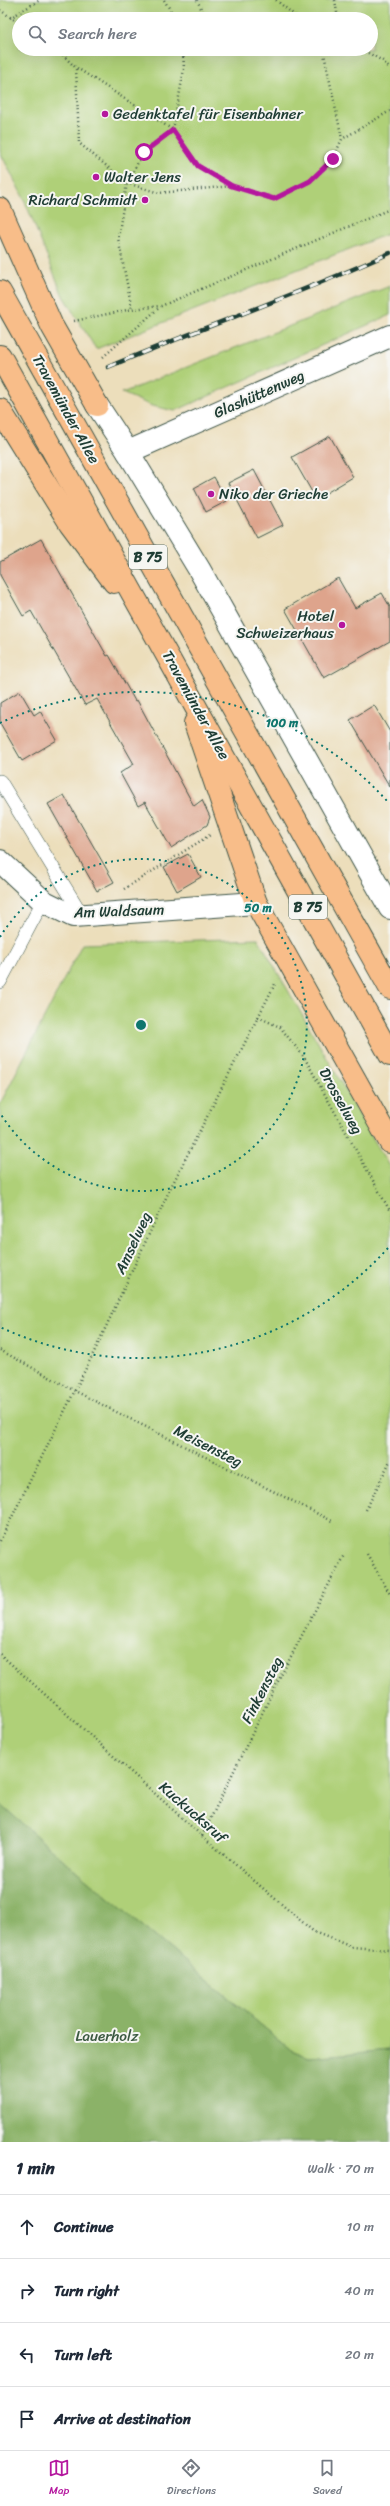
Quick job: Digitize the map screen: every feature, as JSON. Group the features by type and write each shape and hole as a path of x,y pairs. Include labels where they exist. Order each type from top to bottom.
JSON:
{"highway":[{"path":"0,209 52,326 97,405"},
{"name":"B 75","path":"0,275 15,317"},
{"name":"Travemünder Allee","path":"0,292 390,988"},
{"name":"Travemünder Allee","path":"0,356 390,1055"},
{"name":"B 75","path":"0,410 70,523 172,662"},
{"path":"172,662 256,903 390,1142"}],"street":[{"name":"Glashüttenweg","path":"128,452 390,336"},
{"name":"Travemünder Allee","path":"97,405 128,452 199,570 390,908"},
{"name":"Am Waldsaum","path":"0,860 43,901 73,916 256,903"}],"lane":[{"path":"0,781 82,915"},
{"path":"0,982 43,901"}],"path":[{"path":"20,12 40,0"},
{"path":"164,0 172,12"},
{"path":"197,0 203,12"},
{"path":"276,0 291,12"},
{"path":"335,0 337,12"},
{"path":"0,10 10,18"},
{"path":"64,56 76,68 173,130 198,166 232,186 274,199 310,181 333,159 342,139 390,111"},
{"path":"132,309 118,238 127,183 144,152 173,130 184,69 183,56"},
{"path":"324,56 342,139"},
{"path":"374,56 383,61 390,69"},
{"path":"76,68 79,143 127,183 159,193 232,186"},
{"path":"70,322 132,309 161,306 390,209"},
{"path":"103,357 161,306"},
{"path":"122,890 229,823"},
{"name":"Amselweg","path":"0,1541 75,1391 171,1187 283,969 287,956"},
{"name":"Drosselweg","path":"258,1017 280,1027 304,1057 390,1211"},
{"name":"Meisensteg","path":"0,1350 75,1391 332,1521"},
{"path":"366,1510 390,1461"},
{"path":"367,1554 390,1594"},
{"name":"Finkensteg","path":"202,1836 275,1687 344,1555"},
{"name":"Kuckucksruf","path":"0,1654 202,1836 314,1932 352,1947 390,1950"}],"green space":[{"path":"0,0 390,0 390,233 96,349 63,296 24,199 0,152"},
{"path":"390,286 390,315 175,411 152,406 122,393"},
{"path":"258,938 390,1168 390,2050 309,2057 291,2050 67,1863 0,1804 0,1104 82,944"},
{"name":"Lauerholz","path":"0,1804 67,1863 291,2050 309,2057 390,2050 390,2142 0,2142"}],"building":[{"path":"330,436 353,477 316,499 292,457"},
{"path":"254,470 283,525 257,538 228,483"},
{"path":"214,477 227,501 206,512 194,488"},
{"path":"41,539 107,656 109,655 135,701 137,700 194,806 202,800 210,817 207,825 171,848 145,802 138,806 120,773 134,764 97,699 85,705 31,611 23,616 0,575 0,562"},
{"name":"Hotel Schweizerhaus","path":"338,578 355,608 382,593 390,607 390,641 324,678 285,609"},
{"path":"20,691 34,715 40,711 57,740 22,761 0,723 0,703"},
{"path":"374,705 390,732 390,787 350,720"},
{"path":"64,795 114,882 97,891 48,804"},
{"path":"188,854 201,877 177,891 164,867"}],"railway":[{"path":"108,367 320,283 390,253"}],"place":[{"name":"Gedenktafel für Eisenbahner","path":"105,114"},
{"name":"Walter Jens","path":"96,177"},
{"name":"Richard Schmidt","path":"145,200"},
{"name":"Niko der Grieche","path":"211,494"},
{"name":"Hotel Schweizerhaus","path":"342,625"}],"route":[{"path":"144,152 173,130 198,166 232,186 274,199 310,181 333,159"}]}
